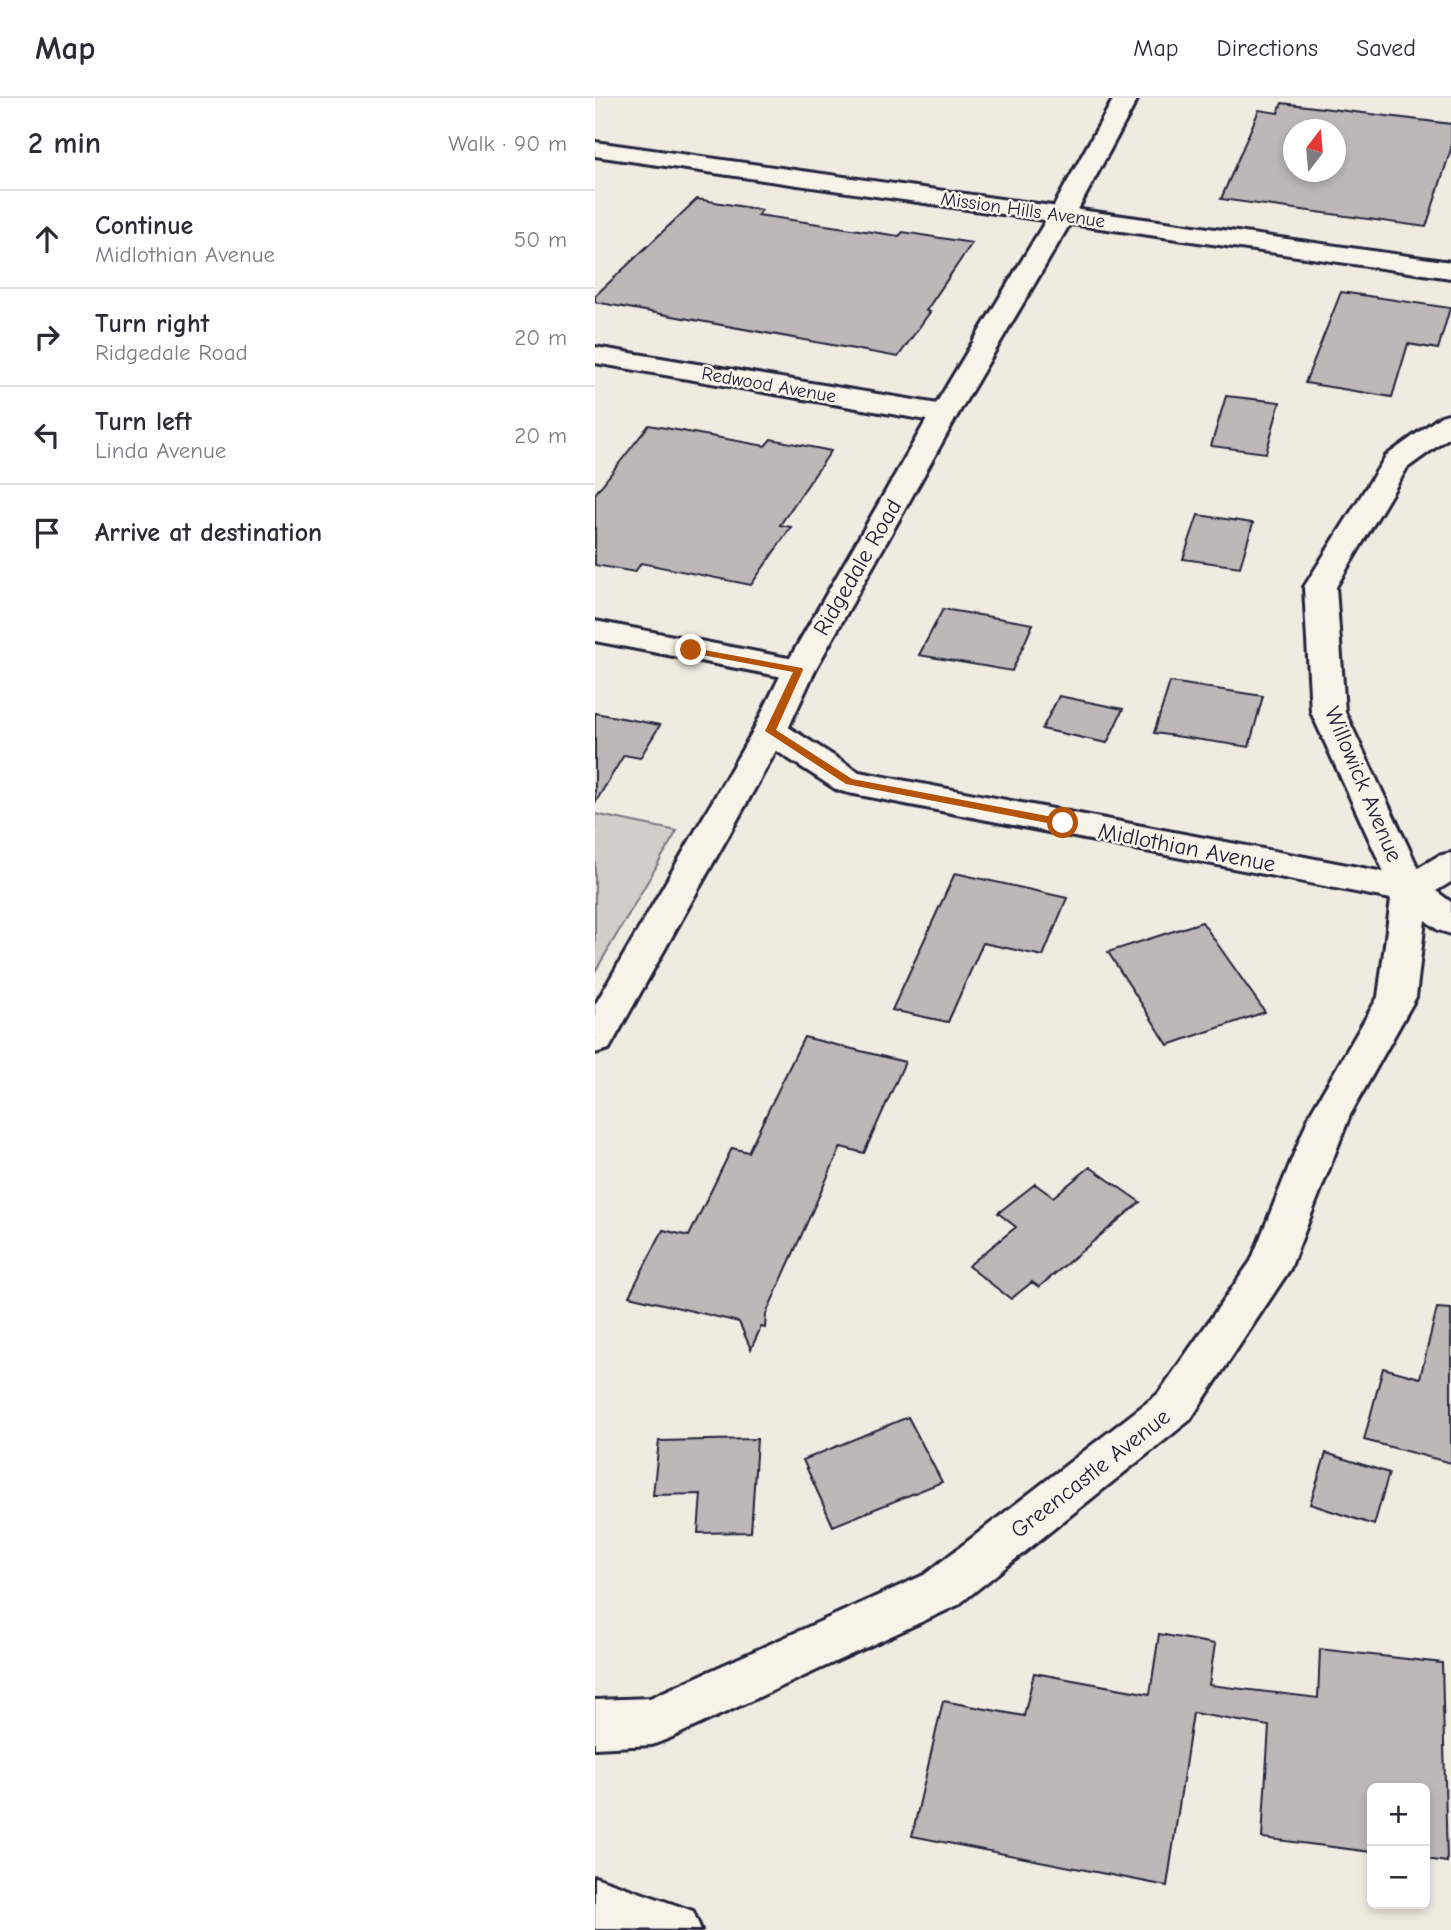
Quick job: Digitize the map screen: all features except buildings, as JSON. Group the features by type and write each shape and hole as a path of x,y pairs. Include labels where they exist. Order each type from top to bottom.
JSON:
{"street":[{"name":"Ridgedale Road","path":"595,1040 770,731 799,670 944,414 1062,215 1126,98"},
{"name":"Mission Hills Avenue","path":"595,149 1451,271"},
{"name":"Redwood Avenue","path":"595,355 944,414"},
{"name":"Willowick Avenue","path":"1451,422 1396,462 1320,587 1328,712 1410,890 1451,920"},
{"path":"595,631 799,670"},
{"name":"Midlothian Avenue","path":"770,731 849,782 1410,890"},
{"path":"1410,890 1451,865"},
{"name":"Greencastle Avenue","path":"595,1724 652,1721 941,1590 1174,1407 1269,1269 1330,1114 1397,997 1410,890"},
{"path":"595,1903 674,1930"}],"shaded area":[{"path":"595,814 677,831 595,972"}],"route":[{"path":"691,650 799,670 770,731 849,782 1063,823"}]}
